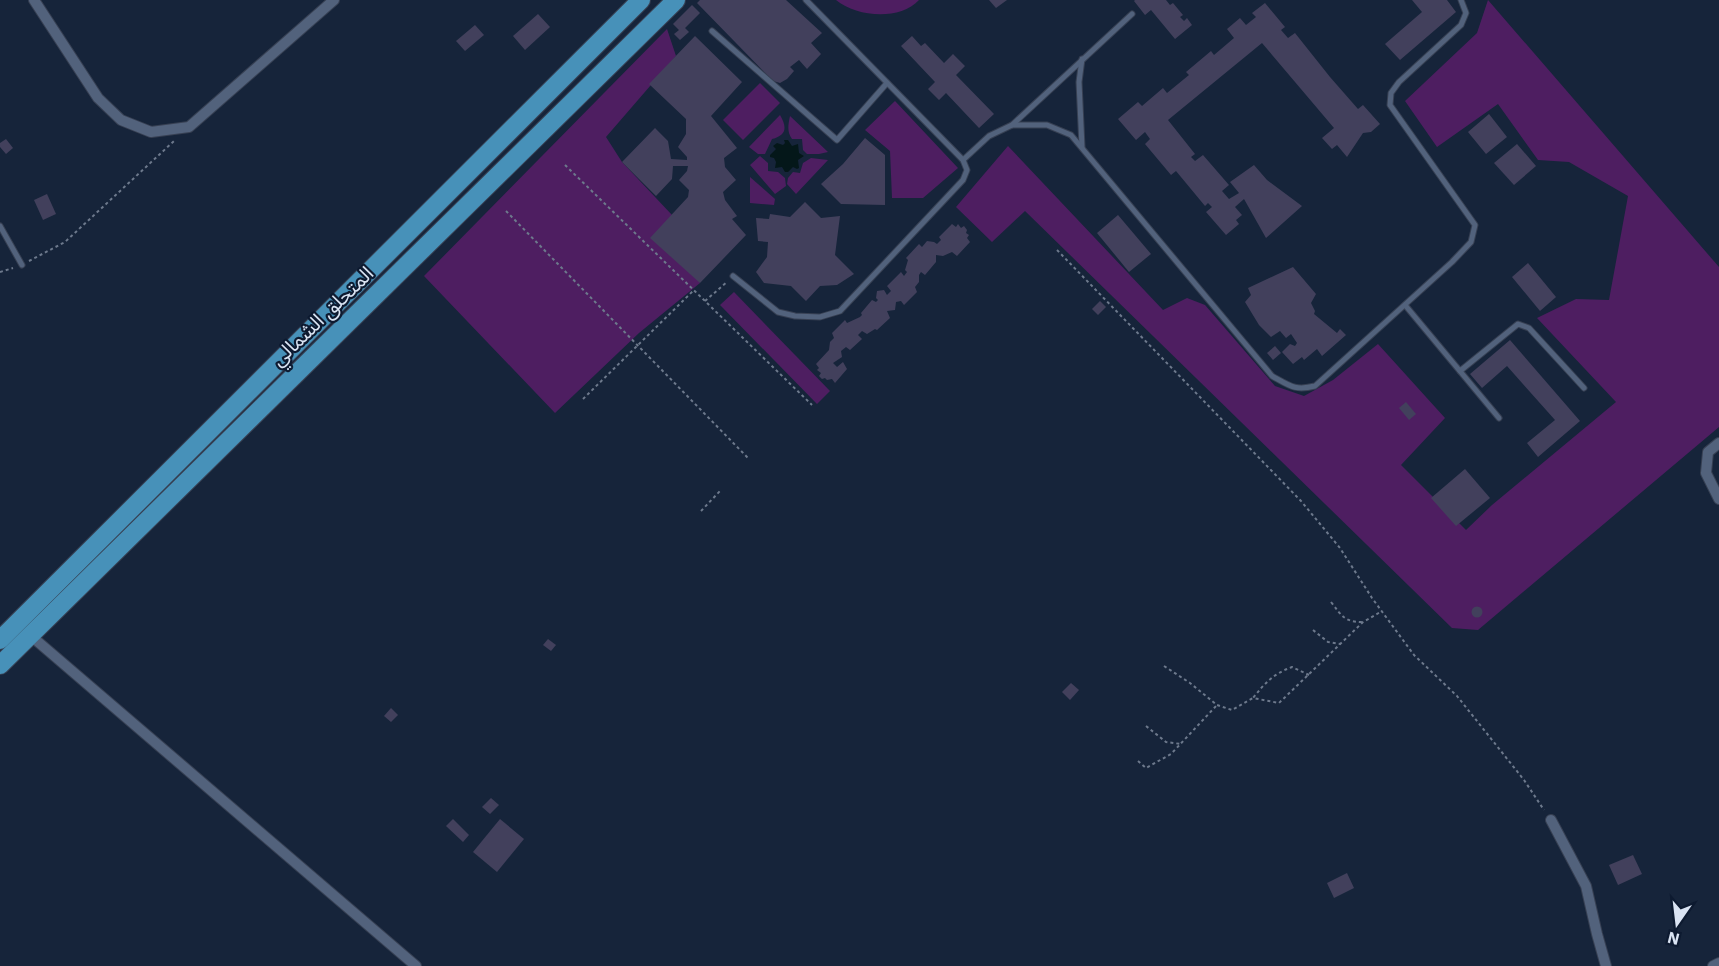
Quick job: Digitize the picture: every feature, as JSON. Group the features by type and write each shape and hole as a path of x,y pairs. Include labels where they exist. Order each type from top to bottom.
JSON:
{"highway":[{"name":"المتحلق الشمالي","path":"0,639 641,0"},
{"name":"المتحلق الشمالي","path":"0,664 676,0"}],"street":[{"path":"34,0 98,98 121,120 151,132 189,127 334,0"},
{"path":"1719,442 1708,452 1706,473 1719,499"},
{"path":"30,635 416,966"},
{"path":"1551,820 1586,886 1606,966"},
{"path":"1713,966 1719,963"}],"lane":[{"path":"733,276 778,312 795,316 820,317 840,311 963,180 967,170 963,160 806,0"},
{"path":"1012,125 1047,125 1071,135 1272,376 1301,390 1315,386 1452,262 1471,242 1475,225 1390,105 1391,93 1399,82 1461,25 1466,13 1461,0"},
{"path":"963,160 989,136 1012,125 1132,14"},
{"path":"712,31 837,140 888,83"},
{"path":"1082,59 1079,82 1082,147"},
{"path":"0,226 22,265"},
{"path":"1405,304 1499,418"},
{"path":"1460,371 1518,324 1529,328 1584,388"}],"path":[{"path":"0,272 22,265 65,242 189,127"},
{"path":"565,165 812,405"},
{"path":"506,212 748,458"},
{"path":"1057,250 1301,501 1340,548 1414,655 1457,696 1524,780 1551,820"},
{"path":"705,301 733,276"},
{"path":"583,399 693,290"},
{"path":"701,511 720,491"},
{"path":"1331,602 1350,622 1363,622"},
{"path":"1253,698 1279,704 1363,622 1382,611"},
{"path":"1313,630 1328,642 1341,644"},
{"path":"1164,666 1218,705 1232,710 1253,698 1278,672 1292,667 1309,675"},
{"path":"1138,761 1146,768 1171,754 1218,705"},
{"path":"1146,726 1166,742 1181,744"}],"shaded area":[{"path":"836,0 919,0 911,7 901,11 878,14 855,10"},
{"path":"1488,0 1719,267 1719,427 1478,630 1452,628 1025,211 992,242 956,207 1008,146 1163,310 1187,298 1205,305 1275,386 1304,396 1333,380 1378,344 1445,418 1401,465 1466,530 1492,505 1616,402 1537,318 1576,299 1609,300 1628,196 1569,162 1538,160 1498,104 1437,147 1405,101 1477,33"},
{"path":"667,29 676,56 606,137 622,162 672,215 700,283 639,333 555,413 424,276"},
{"path":"760,83 780,103 743,140 723,120"},
{"path":"895,101 958,168 923,198 892,198 890,151 865,130"},
{"path":"780,115 784,123 783,133 772,139 765,154 758,154 749,147"},
{"path":"790,116 828,152 807,154 803,150 802,139 792,139 790,136 788,128"},
{"path":"784,140 788,140 792,146 798,144 799,153 804,156 798,160 799,168 793,167 788,172 785,172 782,167 775,168 776,162 770,157 776,149 773,146 777,143 783,145"},
{"path":"760,156 768,163 768,171 778,172 785,178 786,186 775,194 750,165"},
{"path":"811,158 828,160 796,194 787,184 788,178 793,172 800,173 803,163"},
{"path":"750,177 775,199 774,205 750,203"},
{"path":"734,292 830,391 817,404 720,305"}],"building":[{"path":"700,0 786,0 822,33 811,43 821,54 807,69 799,60 790,67 794,71 787,79 780,83 773,81 697,3"},
{"path":"989,0 1007,0 996,8"},
{"path":"1135,0 1166,0 1170,5 1173,3 1183,15 1180,17 1184,21 1187,18 1192,25 1175,39 1151,10 1145,15"},
{"path":"1412,0 1447,0 1456,12 1400,60 1385,44 1422,12"},
{"path":"1265,3 1285,27 1281,30 1288,38 1295,33 1358,109 1363,105 1380,124 1371,132 1363,133 1347,157 1337,145 1332,149 1322,138 1334,128 1262,43 1168,120 1195,154 1191,157 1195,161 1203,155 1229,185 1222,191 1229,199 1239,193 1230,182 1254,165 1267,180 1302,206 1266,238 1244,199 1235,207 1242,215 1236,220 1239,224 1226,235 1206,212 1212,207 1208,203 1205,206 1176,171 1171,175 1145,144 1150,139 1145,132 1136,140 1118,119 1138,102 1142,106 1163,88 1167,93 1189,75 1186,72 1211,51 1214,55 1234,38 1227,29 1240,18 1246,25 1256,17 1252,13"},
{"path":"692,5 700,13 685,28 689,32 680,40 674,34 679,30 673,24"},
{"path":"538,14 550,27 525,50 513,36"},
{"path":"475,25 484,35 465,51 456,41"},
{"path":"695,36 742,82 711,116 737,148 724,158 725,167 736,180 723,192 725,200 737,216 732,219 746,235 700,283 650,238 688,197 689,190 679,180 687,171 688,166 673,166 672,179 656,196 622,162 655,128 668,141 671,159 687,160 678,147 686,134 686,119 649,84"},
{"path":"912,36 921,46 925,43 944,63 953,54 965,66 956,75 994,114 979,128 946,93 939,100 928,89 935,82 901,46"},
{"path":"1489,114 1507,137 1486,154 1468,132"},
{"path":"865,138 885,155 885,205 841,204 821,184 843,164"},
{"path":"6,139 13,148 6,154 0,147 0,143"},
{"path":"1517,144 1536,166 1514,185 1494,163"},
{"path":"47,194 56,214 43,220 34,200"},
{"path":"805,202 821,218 840,216 835,255 854,274 837,285 820,286 806,301 791,286 764,283 756,272 767,257 768,242 758,241 756,218 769,219 770,214 790,217"},
{"path":"1118,215 1151,254 1129,272 1097,233"},
{"path":"952,224 956,227 958,224 961,228 964,226 970,242 957,256 952,252 943,256 936,255 936,262 925,275 921,272 919,275 919,282 915,287 917,292 904,305 901,301 896,302 895,310 887,311 890,318 877,330 867,334 862,331 858,335 862,339 850,350 846,347 841,351 842,357 833,363 837,367 843,362 847,369 835,383 832,379 822,379 816,364 829,350 830,342 834,338 832,333 845,320 847,323 860,317 872,300 876,302 878,300 877,291 884,290 887,295 891,291 887,286 901,272 904,276 907,272 905,270 908,260 906,258 919,244 922,247 927,241 937,244 941,240 939,237"},
{"path":"1528,263 1556,297 1540,311 1512,277"},
{"path":"1293,267 1316,294 1311,303 1314,314 1337,333 1340,329 1346,335 1322,356 1317,349 1304,360 1302,357 1293,364 1282,352 1290,344 1295,346 1297,343 1291,334 1286,338 1280,331 1271,337 1259,325 1245,302 1251,295 1248,288"},
{"path":"1100,301 1106,307 1098,315 1092,309"},
{"path":"1510,340 1580,421 1538,457 1527,443 1555,420 1507,366 1482,388 1470,374"},
{"path":"1275,346 1281,353 1273,360 1267,353"},
{"path":"1406,402 1416,414 1409,420 1399,408"},
{"path":"1465,469 1490,498 1456,526 1431,498"},
{"path":"1477,606 1483,612 1477,618 1471,612"},
{"path":"548,639 556,645 551,651 543,645"},
{"path":"1071,683 1079,690 1070,700 1062,692"},
{"path":"391,708 398,715 391,722 384,716"},
{"path":"491,798 499,805 490,814 482,807"},
{"path":"453,819 469,835 463,842 446,826"},
{"path":"500,819 524,839 497,872 473,852"},
{"path":"1633,855 1642,874 1618,885 1609,865"},
{"path":"1347,873 1354,888 1334,898 1327,883"}]}
